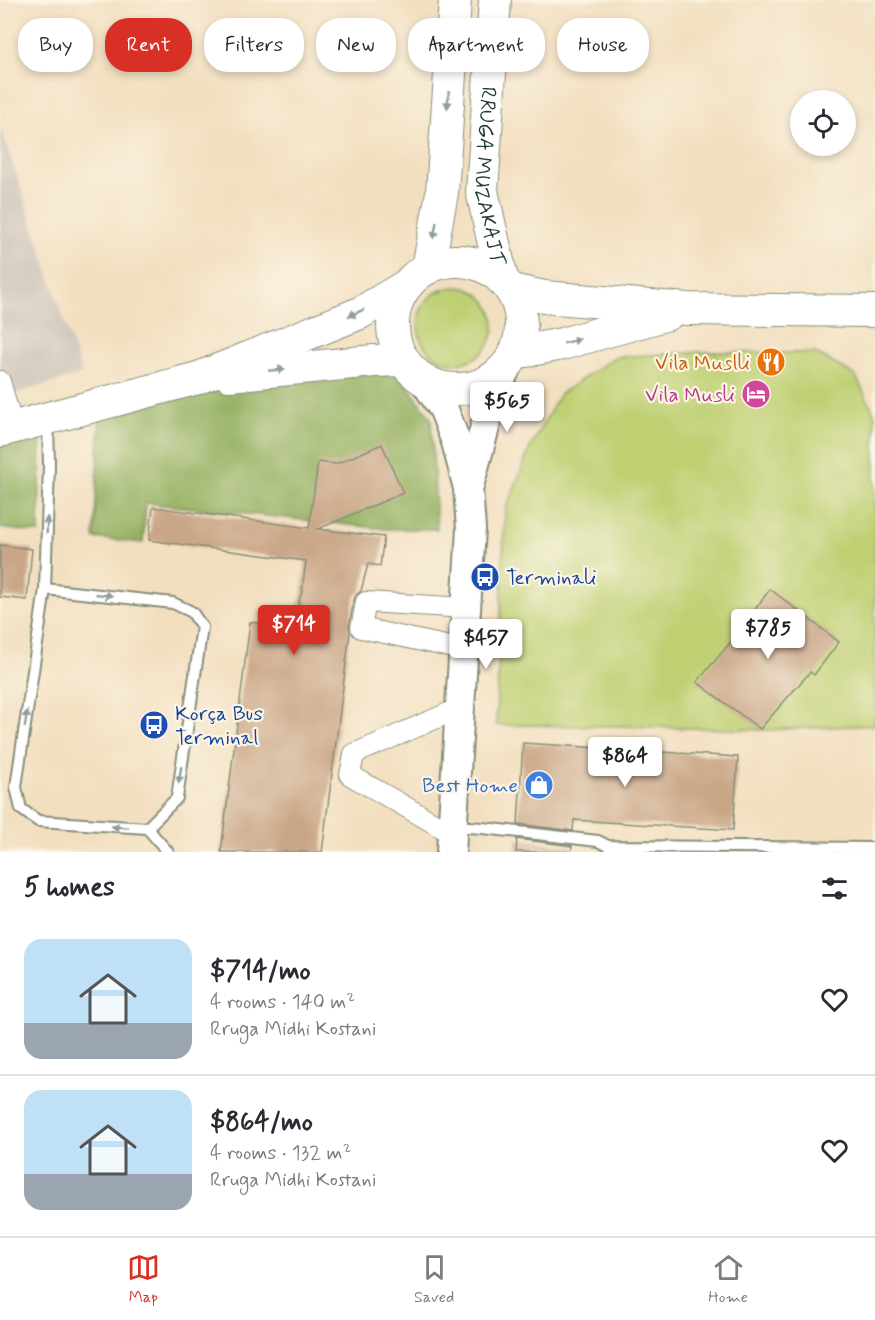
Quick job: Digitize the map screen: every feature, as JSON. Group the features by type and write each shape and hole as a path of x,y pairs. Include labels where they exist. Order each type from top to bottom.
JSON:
{"main road":[{"name":"RRUGA MUZAKAJT","path":"417,276 442,193 455,0"},
{"name":"RRUGA MUZAKAJT","path":"495,0 482,191 506,284"},
{"path":"7,430 198,378 360,313 440,263 467,261 492,271 506,284 517,302 521,321 519,341 491,405 468,488"},
{"path":"417,276 398,302 393,322 394,335 398,348 444,410 456,442 468,488 471,529 452,838"},
{"path":"506,284 544,297 687,309 875,311"},
{"path":"198,378 374,361 413,369 435,384 448,388 462,388 487,381 498,374 511,359 687,309"}],"street":[{"path":"0,381 7,430"},
{"path":"464,650 361,628 366,602 466,608"},
{"path":"452,838 350,775 354,754 460,708"}],"lane":[{"path":"48,418 49,465 45,589 16,788 21,809 38,821 147,828 168,852"},
{"path":"45,589 173,603 192,612 202,627 177,798 147,828"},
{"path":"452,838 483,828 598,841 610,849 875,848"}],"shaded area":[{"path":"0,125 82,374 0,398"}],"green space":[{"path":"456,287 471,290 483,298 491,310 494,325 491,340 483,352 471,360 456,363 441,360 429,352 421,340 418,325 421,310 429,298 441,290"},
{"path":"699,352 815,353 855,375 875,415 875,725 765,730 496,725 505,512 530,448 560,394 615,357"},
{"path":"397,371 431,418 437,529 386,529 146,503 143,543 94,538 100,415 219,390"},
{"path":"41,430 39,533 0,528 0,442"}],"building":[{"path":"382,444 403,493 318,529 384,537 380,566 368,564 361,591 354,600 322,852 221,852 250,622 292,627 302,591 306,561 149,540 153,507 309,528 318,462 336,464"},
{"path":"0,545 32,549 27,600 0,597"},
{"path":"770,589 839,642 814,675 810,672 760,729 697,682 734,638"},
{"path":"523,743 738,757 733,830 574,820 573,831 518,824"},
{"path":"517,839 572,846 571,852 516,852"}],"place":[{"name":"Vila Muslli","path":"771,362"},
{"name":"Vila Musli","path":"756,394"},
{"name":"Terminali","path":"485,577"},
{"name":"Korça Bus Terminal","path":"154,725"},
{"name":"Best Home","path":"539,785"}]}
